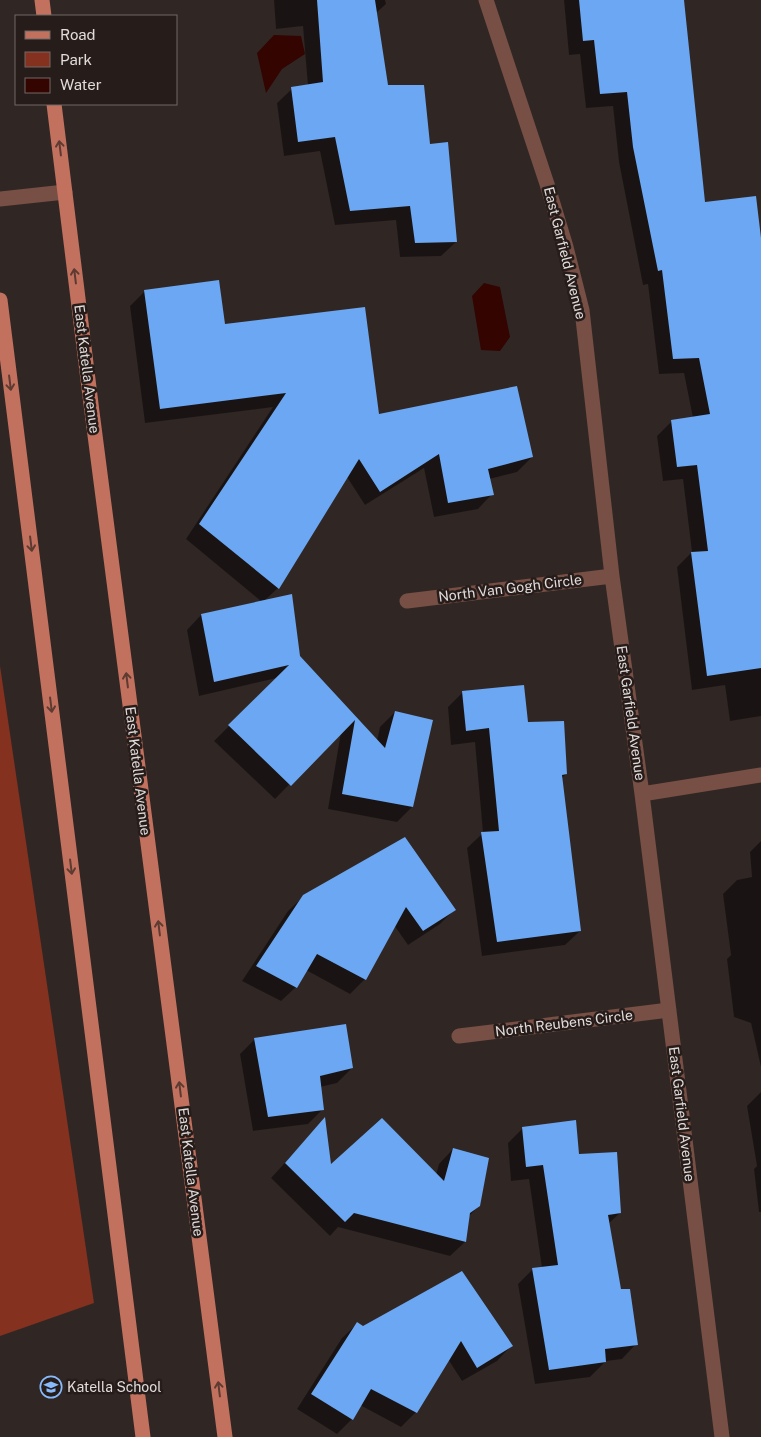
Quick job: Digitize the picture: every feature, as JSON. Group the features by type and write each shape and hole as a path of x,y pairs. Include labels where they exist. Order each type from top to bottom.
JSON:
{"main road":[{"path":"42,0 44,15"},
{"name":"East Katella Avenue","path":"54,105 225,1437"},
{"path":"0,300 143,1437"}],"street":[{"name":"East Garfield Avenue","path":"486,0 547,184 582,310 612,576 642,794 722,1437"},
{"path":"0,199 65,192"},
{"name":"North Van Gogh Circle","path":"407,601 612,576"},
{"path":"642,794 761,775"},
{"name":"North Reubens Circle","path":"459,1036 669,1010"}],"green space":[{"path":"0,666 94,1303 0,1336"}],"water":[{"path":"274,35 301,36 305,54 282,69 266,93 257,53"},
{"path":"484,283 500,287 510,337 500,351 481,350 472,296"}],"building":[{"path":"317,0 375,0 388,85 424,85 430,144 448,142 457,242 415,243 410,206 350,211 335,137 298,142 291,87 323,82"},
{"path":"579,0 684,0 705,202 756,196 761,238 761,668 707,676 691,552 708,551 697,465 677,467 671,420 710,414 699,358 673,359 662,270 658,271 633,147 627,92 600,94 594,40 583,41"},
{"path":"219,280 225,324 365,307 379,414 517,386 533,457 488,469 494,495 448,503 439,454 380,492 359,459 279,589 199,524 286,393 160,409 144,290"},
{"path":"292,594 300,656 385,748 395,711 433,720 413,807 342,794 355,720 291,786 228,725 289,665 214,682 201,614"},
{"path":"524,685 528,722 564,721 567,774 562,775 581,931 497,942 481,832 499,831 489,728 466,731 462,691"},
{"path":"405,837 456,910 423,931 406,907 366,980 317,954 297,988 256,966 303,895"},
{"path":"346,1024 353,1068 320,1076 324,1110 268,1117 254,1038"},
{"path":"325,1117 331,1164 382,1118 444,1181 453,1148 489,1158 480,1206 470,1213 466,1242 354,1213 345,1222 285,1163"},
{"path":"576,1120 579,1154 617,1152 621,1213 608,1215 621,1289 630,1289 638,1345 605,1349 606,1362 549,1370 532,1268 558,1265 543,1165 526,1167 522,1127"},
{"path":"462,1271 513,1346 477,1368 461,1341 417,1413 371,1389 353,1420 311,1394 357,1322 363,1326"}],"place":[{"name":"Katella School","path":"51,1387"}]}
